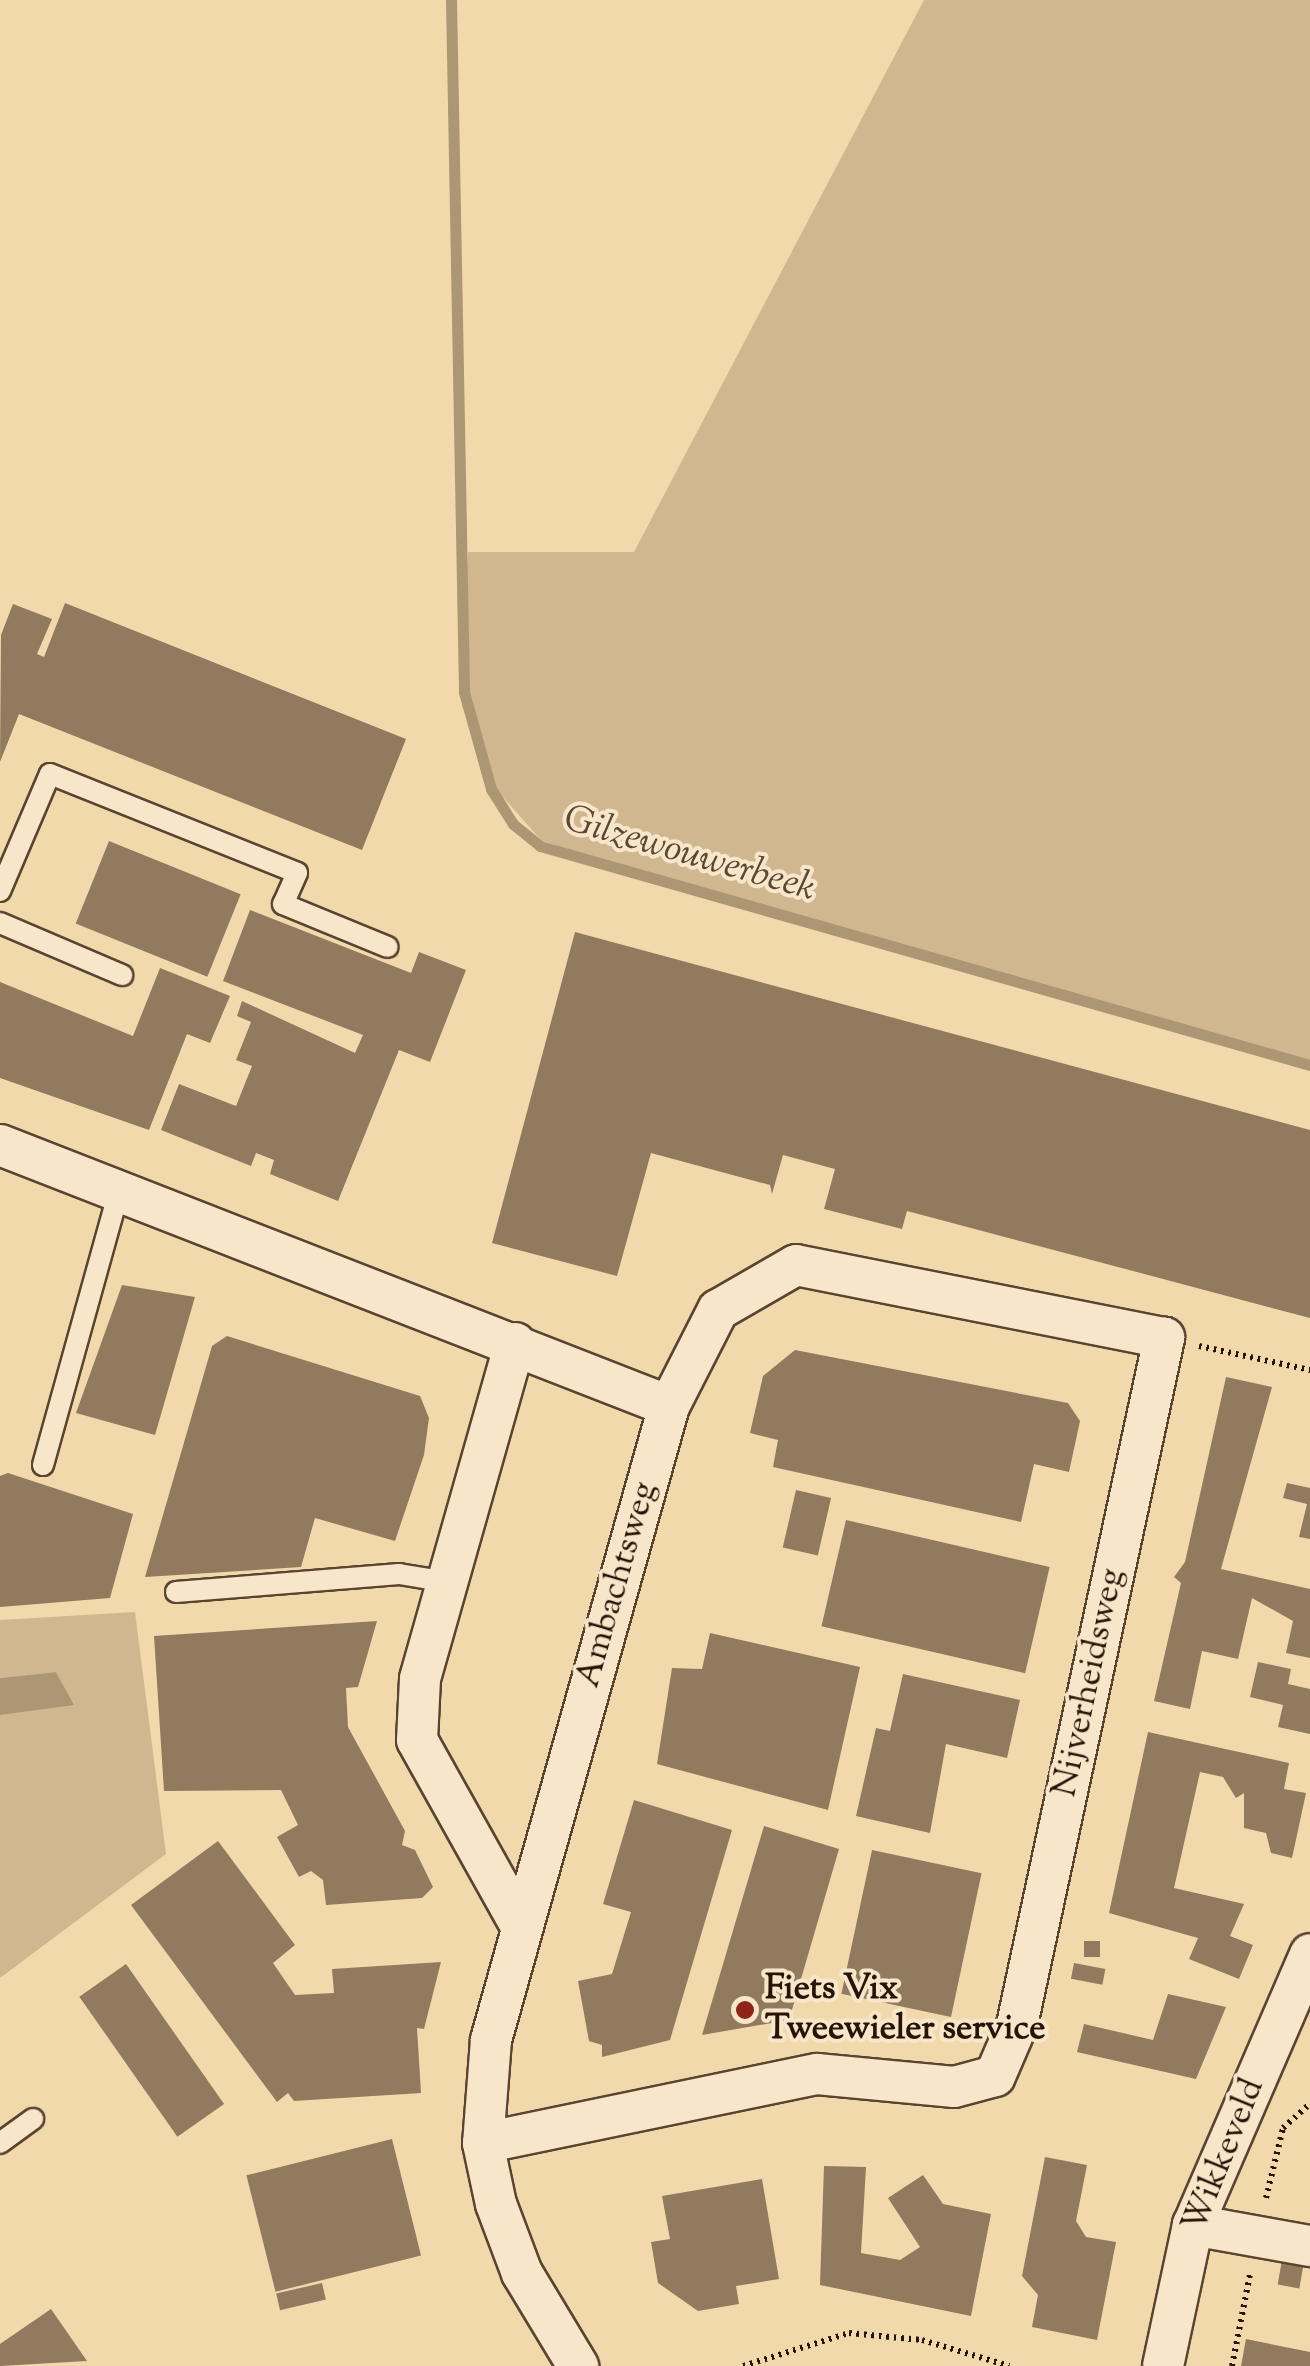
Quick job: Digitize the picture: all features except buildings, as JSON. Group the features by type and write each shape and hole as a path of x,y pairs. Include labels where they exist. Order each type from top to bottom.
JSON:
{"street":[{"path":"0,1145 669,1406 718,1310 796,1264 1164,1338"},
{"name":"Nijverheidsweg","path":"482,2144 817,2074 954,2087 995,2076 1017,2025 1164,1338"},
{"path":"515,1343 420,1679 418,1740 520,1924"},
{"name":"Ambachtsweg","path":"578,2366 522,2273 482,2144 491,2040 520,1924 669,1406"},
{"name":"Wikkeveld","path":"1163,2366 1193,2225 1298,2010 1310,1954"},
{"path":"1193,2225 1310,2246"}],"lane":[{"path":"0,891 8,850 50,774 298,873 282,904 388,947"},
{"path":"0,922 122,975"},
{"path":"43,1465 119,1190"},
{"path":"176,1592 399,1574 448,1582"},
{"path":"0,2143 32,2120"}],"path":[{"path":"1164,1338 1310,1370"},
{"path":"744,2366 849,2334 922,2340 1008,2366"}],"shaded area":[{"path":"924,0 1310,0 1310,1060 626,872 541,840 494,787 462,706 468,552 634,552"},
{"path":"135,1612 166,1854 0,1978 0,1715 73,1704 56,1672 0,1678 0,1620"},
{"path":"56,1672 74,1705 0,1715 0,1678"}],"waterway":[{"name":"Gilzewouwerbeek","path":"451,0 464,692 491,789 513,824 540,846 1310,1065"}],"place":[{"name":"Fiets Vix Tweewieler service","path":"745,2010"}]}
